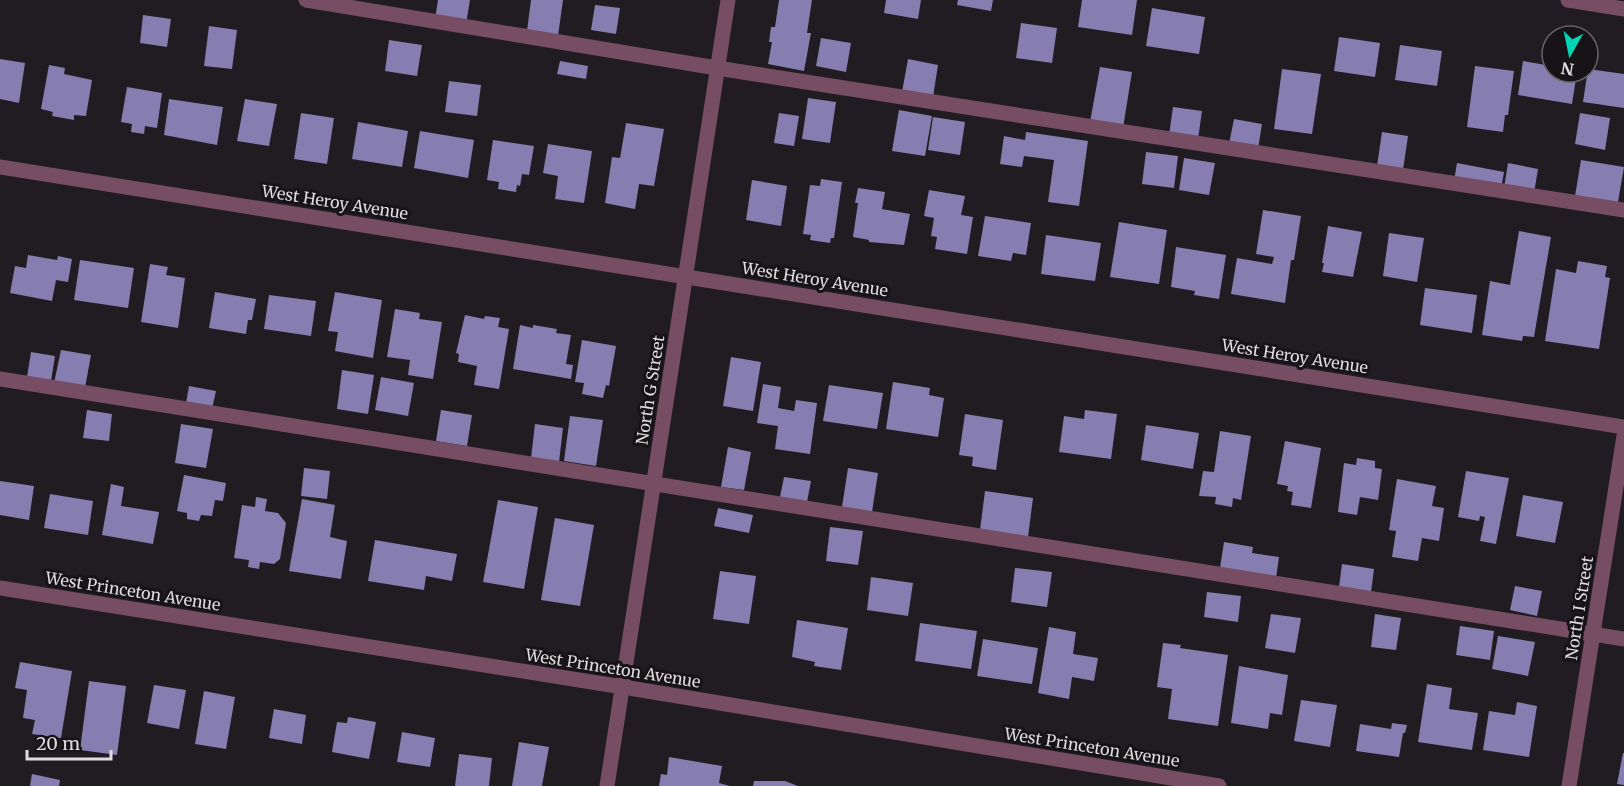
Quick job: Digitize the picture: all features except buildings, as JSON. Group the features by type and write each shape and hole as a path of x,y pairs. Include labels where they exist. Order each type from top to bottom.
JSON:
{"street":[{"path":"306,0 717,68 1624,210"},
{"name":"North G Street","path":"607,786 728,0"},
{"path":"1568,0 1624,9"},
{"name":"West Heroy Avenue","path":"0,167 1624,427"},
{"path":"0,379 1624,639"},
{"name":"North I Street","path":"1569,786 1624,436"},
{"name":"West Princeton Avenue","path":"0,588 623,687 1219,786"}]}
